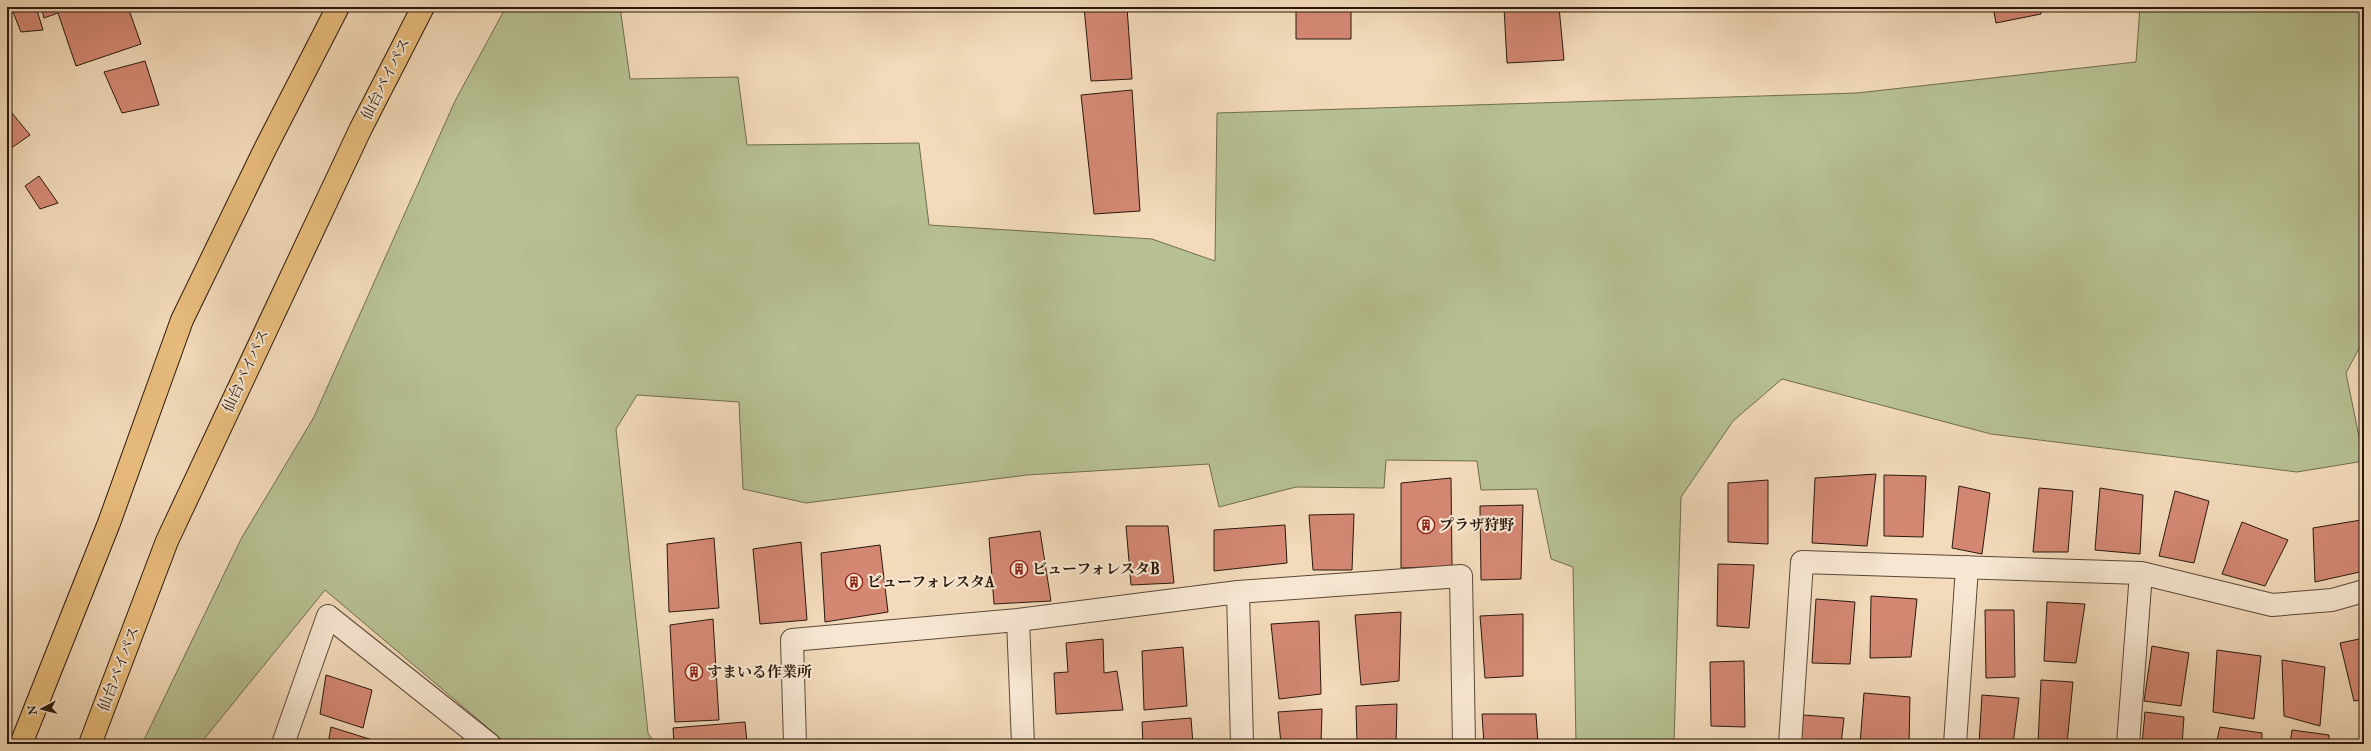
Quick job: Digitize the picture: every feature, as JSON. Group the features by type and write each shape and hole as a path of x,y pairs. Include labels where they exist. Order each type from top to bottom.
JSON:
{"highway":[{"path":"21,744 108,523 182,320 265,149 338,7"},
{"name":"仙台バイパス","path":"90,744 167,541 358,135 423,7"}],"street":[{"path":"1790,744 1802,562 2141,573 2272,605 2332,600 2364,591"},
{"path":"1955,744 1967,568"},
{"path":"2128,744 2141,573"},
{"path":"795,744 792,640 1018,620 1238,592 1461,576 1464,744"},
{"path":"1238,592 1242,744"},
{"path":"283,744 328,616 489,744"},
{"path":"1018,620 1023,744"}],"green space":[{"path":"506,7 620,7 630,79 738,77 747,145 919,143 929,225 1152,239 1215,261 1217,113 1857,93 2136,62 2140,7 2364,7 2364,339 2346,373 2364,461 2297,472 1991,434 1782,379 1733,421 1681,497 1674,744 1576,744 1573,567 1551,559 1537,489 1481,490 1477,461 1386,460 1384,488 1296,487 1219,507 1209,464 1027,475 806,503 743,489 739,402 637,395 616,429 648,733 655,744 507,744 325,590 200,744 142,744 241,539 314,417 455,101"}],"building":[{"path":"11,7 36,7 43,30 21,32"},
{"path":"41,7 128,7 141,44 76,66 58,13 44,18"},
{"path":"1084,7 1127,7 1132,79 1091,81"},
{"path":"1296,7 1351,7 1351,39 1296,39"},
{"path":"1504,7 1559,7 1564,60 1507,63"},
{"path":"1993,7 2040,7 2041,14 1996,23"},
{"path":"145,61 159,105 122,113 104,72"},
{"path":"1132,90 1140,211 1094,214 1081,95"},
{"path":"7,107 30,135 7,151"},
{"path":"39,176 58,203 40,209 25,186"},
{"path":"1876,474 1867,546 1812,543 1815,478"},
{"path":"1884,475 1926,476 1923,537 1884,536"},
{"name":"プラザ狩野","path":"1451,478 1452,566 1401,568 1401,483"},
{"path":"1768,480 1768,544 1728,542 1728,483"},
{"path":"1959,486 1990,493 1982,554 1952,548"},
{"path":"2039,488 2073,491 2068,552 2033,552"},
{"path":"2100,488 2143,495 2140,554 2095,550"},
{"path":"2175,491 2209,501 2194,563 2159,556"},
{"path":"1523,505 1521,579 1481,580 1480,506"},
{"path":"1354,514 1352,570 1313,570 1309,515"},
{"path":"2361,520 2364,571 2315,582 2313,528"},
{"path":"2242,522 2288,540 2265,586 2222,574"},
{"path":"1285,525 1287,563 1214,571 1214,530"},
{"path":"1126,526 1168,526 1174,583 1131,585"},
{"name":"ビューフォレスタB","path":"1040,531 1051,601 994,604 989,538"},
{"path":"714,538 719,608 669,612 667,544"},
{"path":"801,542 807,620 760,624 753,549"},
{"name":"ビューフォレスタA","path":"880,545 888,612 825,622 821,553"},
{"path":"1718,564 1754,565 1749,628 1717,626"},
{"path":"1871,596 1917,599 1911,657 1870,658"},
{"path":"1816,599 1855,602 1850,664 1812,663"},
{"path":"2047,602 2085,604 2076,663 2044,661"},
{"path":"1985,610 2014,610 2015,677 1986,678"},
{"path":"1401,612 1399,681 1361,685 1355,615"},
{"path":"1523,614 1523,676 1485,678 1480,616"},
{"name":"すまいる作業所","path":"713,619 719,720 675,722 670,625"},
{"path":"1319,621 1321,694 1279,699 1271,624"},
{"path":"2364,638 2364,700 2354,701 2340,643"},
{"path":"1103,639 1104,673 1117,671 1123,710 1056,714 1054,673 1068,672 1066,643"},
{"path":"2152,646 2189,653 2181,706 2144,701"},
{"path":"1183,647 1187,706 1144,710 1142,651"},
{"path":"2217,650 2261,656 2254,719 2213,712"},
{"path":"2282,660 2325,667 2320,726 2284,716"},
{"path":"1744,661 1745,727 1711,726 1710,662"},
{"path":"326,675 372,690 363,728 320,714"},
{"path":"2041,680 2073,682 2067,744 2038,744"},
{"path":"1864,693 1910,697 1909,744 1860,744"},
{"path":"1982,695 2019,698 2013,744 1979,744"},
{"path":"1397,704 1396,744 1357,744 1356,706"},
{"path":"1322,709 1321,744 1281,744 1278,712"},
{"path":"2145,712 2184,717 2182,744 2142,744"},
{"path":"1482,714 1536,714 1538,744 1484,744"},
{"path":"1803,715 1844,718 1841,744 1801,744"},
{"path":"1191,718 1193,744 1143,744 1142,722"},
{"path":"745,722 747,742 674,744 673,728"},
{"path":"331,727 382,743 382,744 328,744"},
{"path":"2220,727 2262,733 2262,744 2216,744"},
{"path":"2292,730 2329,735 2329,744 2290,744"},
{"path":"882,742 882,744 846,744"}],"place":[{"name":"プラザ狩野","path":"1426,525"},
{"name":"ビューフォレスタB","path":"1019,569"},
{"name":"ビューフォレスタA","path":"854,582"},
{"name":"すまいる作業所","path":"694,672"}]}
